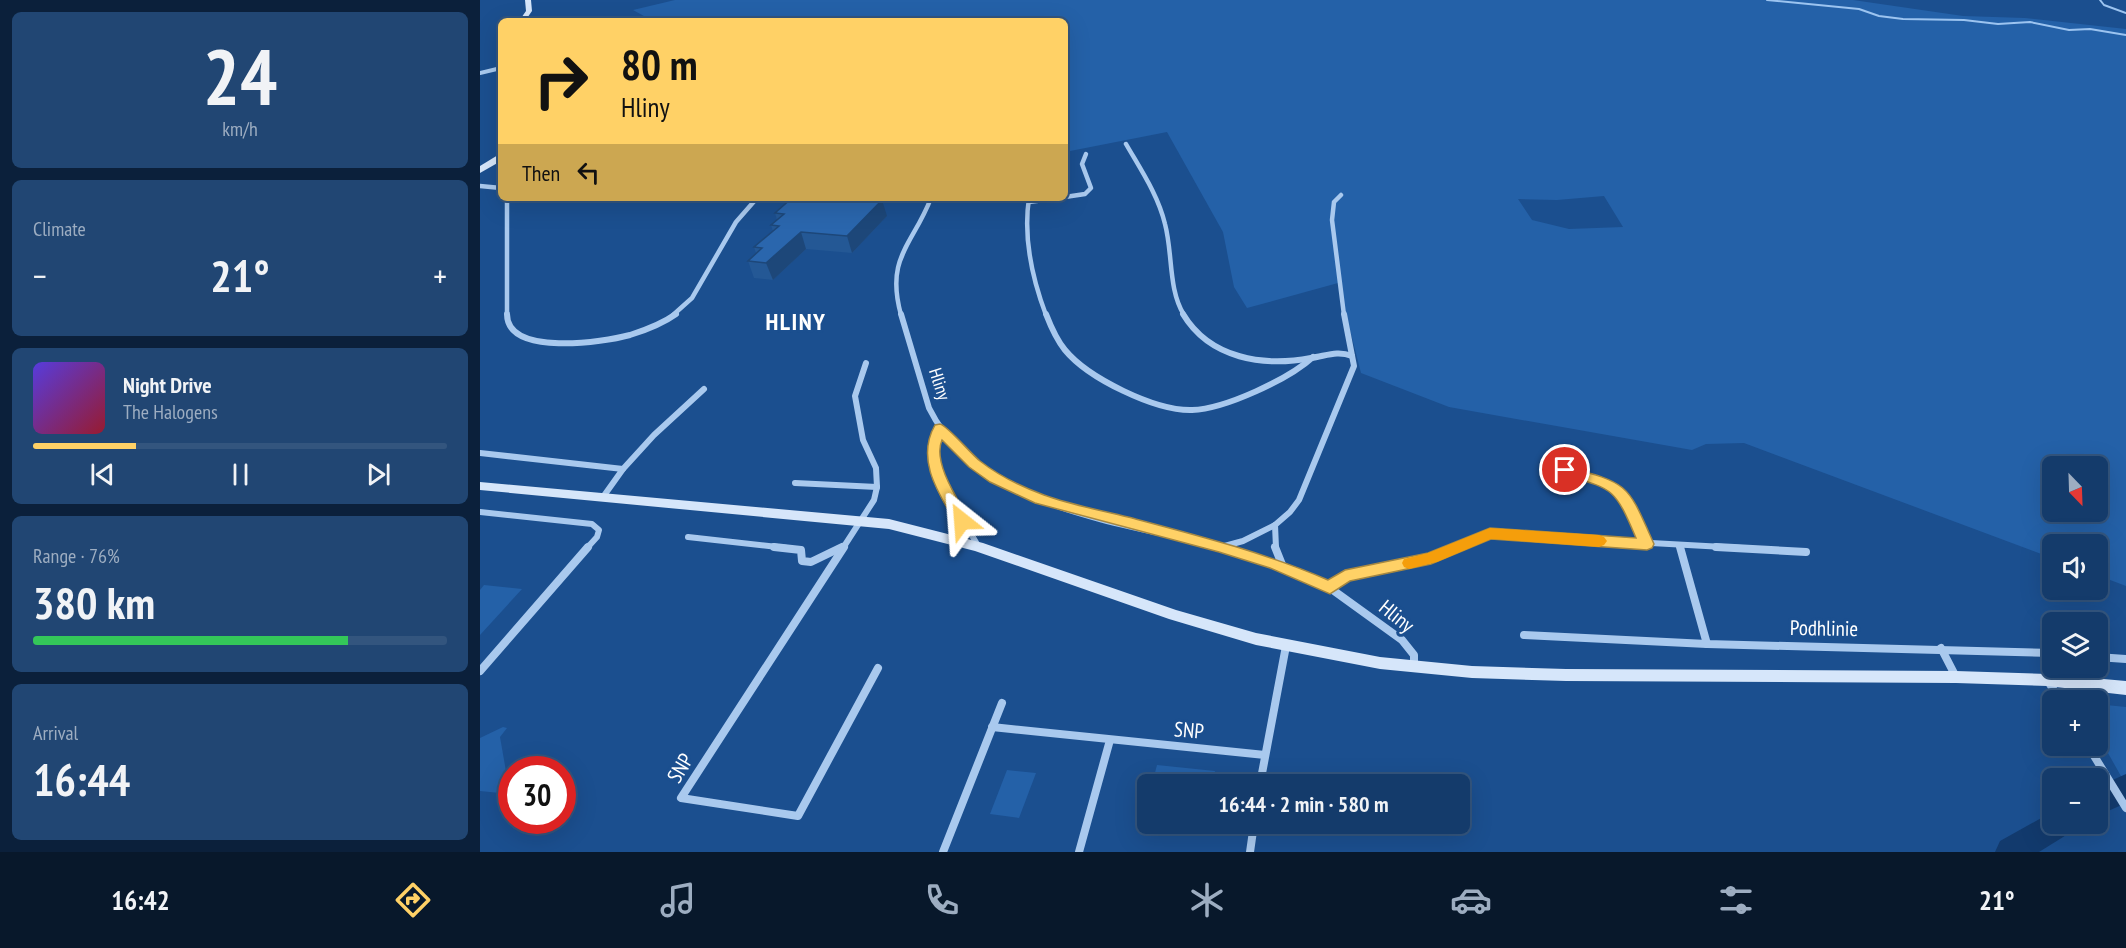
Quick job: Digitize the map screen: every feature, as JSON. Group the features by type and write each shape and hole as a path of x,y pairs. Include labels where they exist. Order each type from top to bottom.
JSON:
{"main road":[{"path":"524,18 529,11 528,0"},
{"path":"480,170 498,159"},
{"path":"480,486 889,524 978,547 1174,615 1286,646 1414,667 1566,675 1956,677 2048,680 2126,688"}],"street":[{"path":"480,72 498,69"},
{"path":"1126,144 1152,187 1163,215 1179,306 1195,328 1213,343 1245,358 1278,361 1338,352 1352,356"},
{"path":"1068,197 1085,194 1091,188 1082,164 1086,154"},
{"path":"480,186 498,188"},
{"path":"1220,547 1243,541 1275,525 1290,512 1299,500 1354,369 1340,296 1332,220 1334,202 1341,195"},
{"path":"507,201 507,315 509,326 530,338 566,343 621,336 647,329 678,312 695,294 728,231 754,201"},
{"name":"Hliny","path":"929,201 903,248 898,284 904,322 930,408 940,428 956,448 995,478 1040,500 1220,547 1283,567 1330,588 1402,640 1414,655 1414,667"},
{"path":"1029,201 1026,220 1028,242 1048,323 1058,341 1069,354 1095,374 1155,405 1172,409 1198,410 1232,403 1298,370 1313,357"},
{"path":"862,520 874,500 878,487 876,468 863,440 855,396 866,363"},
{"path":"603,497 623,469 654,435 704,389"},
{"path":"940,428 933,445 937,474 978,547"},
{"path":"480,453 623,469"},
{"path":"1544,464 1604,482 1617,489 1628,500 1647,544"},
{"path":"795,483 878,487"},
{"path":"480,512 592,524 599,530 597,537 480,671"},
{"name":"SNP","path":"862,520 842,547 681,798 798,816 878,668"},
{"path":"1275,525 1275,546 1283,567"},
{"path":"1330,588 1345,576 1431,558 1490,534 1806,552"},
{"name":"SNP","path":"688,537 801,550 802,561 811,562 842,547"},
{"path":"1680,546 1707,644"},
{"name":"Podhlinie","path":"1524,635 1707,644 1941,648 2042,653"},
{"path":"1262,774 1286,646"},
{"path":"1941,648 1956,677"},
{"path":"2108,658 2126,659"},
{"path":"2048,680 2054,690"},
{"path":"943,852 1002,703"},
{"name":"SNP","path":"993,727 1265,755"},
{"path":"1079,852 1110,740"},
{"path":"2095,756 2126,808"},
{"path":"1250,852 1253,834"}],"shaded area":[{"path":"675,0 1853,0 1963,16 2025,18 2126,29 2126,586 2108,579 2108,534 2042,534 2042,554 1744,443 1706,444 1692,450 1449,407 1361,373 1338,283 1247,308 1234,287 1223,232 1167,132 1068,151 1068,18 648,18 633,10","holes":["1604,196 1623,227 1569,229 1532,220 1518,199 1557,200"]},
{"path":"484,585 522,589 480,635 480,590"},
{"path":"2108,705 2126,707 2126,785 2108,753"},
{"path":"503,727 507,728 500,737 503,756 498,756 498,793 480,791 480,738"},
{"path":"1157,765 1215,771 1214,774 1155,774"},
{"path":"1007,770 1036,773 1019,818 990,814"}],"building":[{"path":"789,201 881,201 847,236 801,232 766,263 748,261 762,248 754,247 779,226 771,225 784,214 775,213"}],"waterway":[{"path":"1767,0 1859,9 1879,16 1903,19 1964,20 1998,24 2030,22 2069,30 2090,29 2126,35"},
{"path":"2100,0 2104,5 2126,13"},
{"path":"2108,797 2126,788"},
{"path":"2011,852 2042,833"}],"slow traffic":[{"path":"1409,563 1431,558 1490,534 1599,541"}],"district":[{"name":"HLINY","path":"796,321"}],"route":[{"path":"962,521 937,474 933,445 940,428 956,448 974,464 1013,488 1040,500 1220,547 1276,564 1330,588 1345,576 1431,558 1490,534 1647,544 1628,500 1617,489 1604,482 1565,470"}]}
